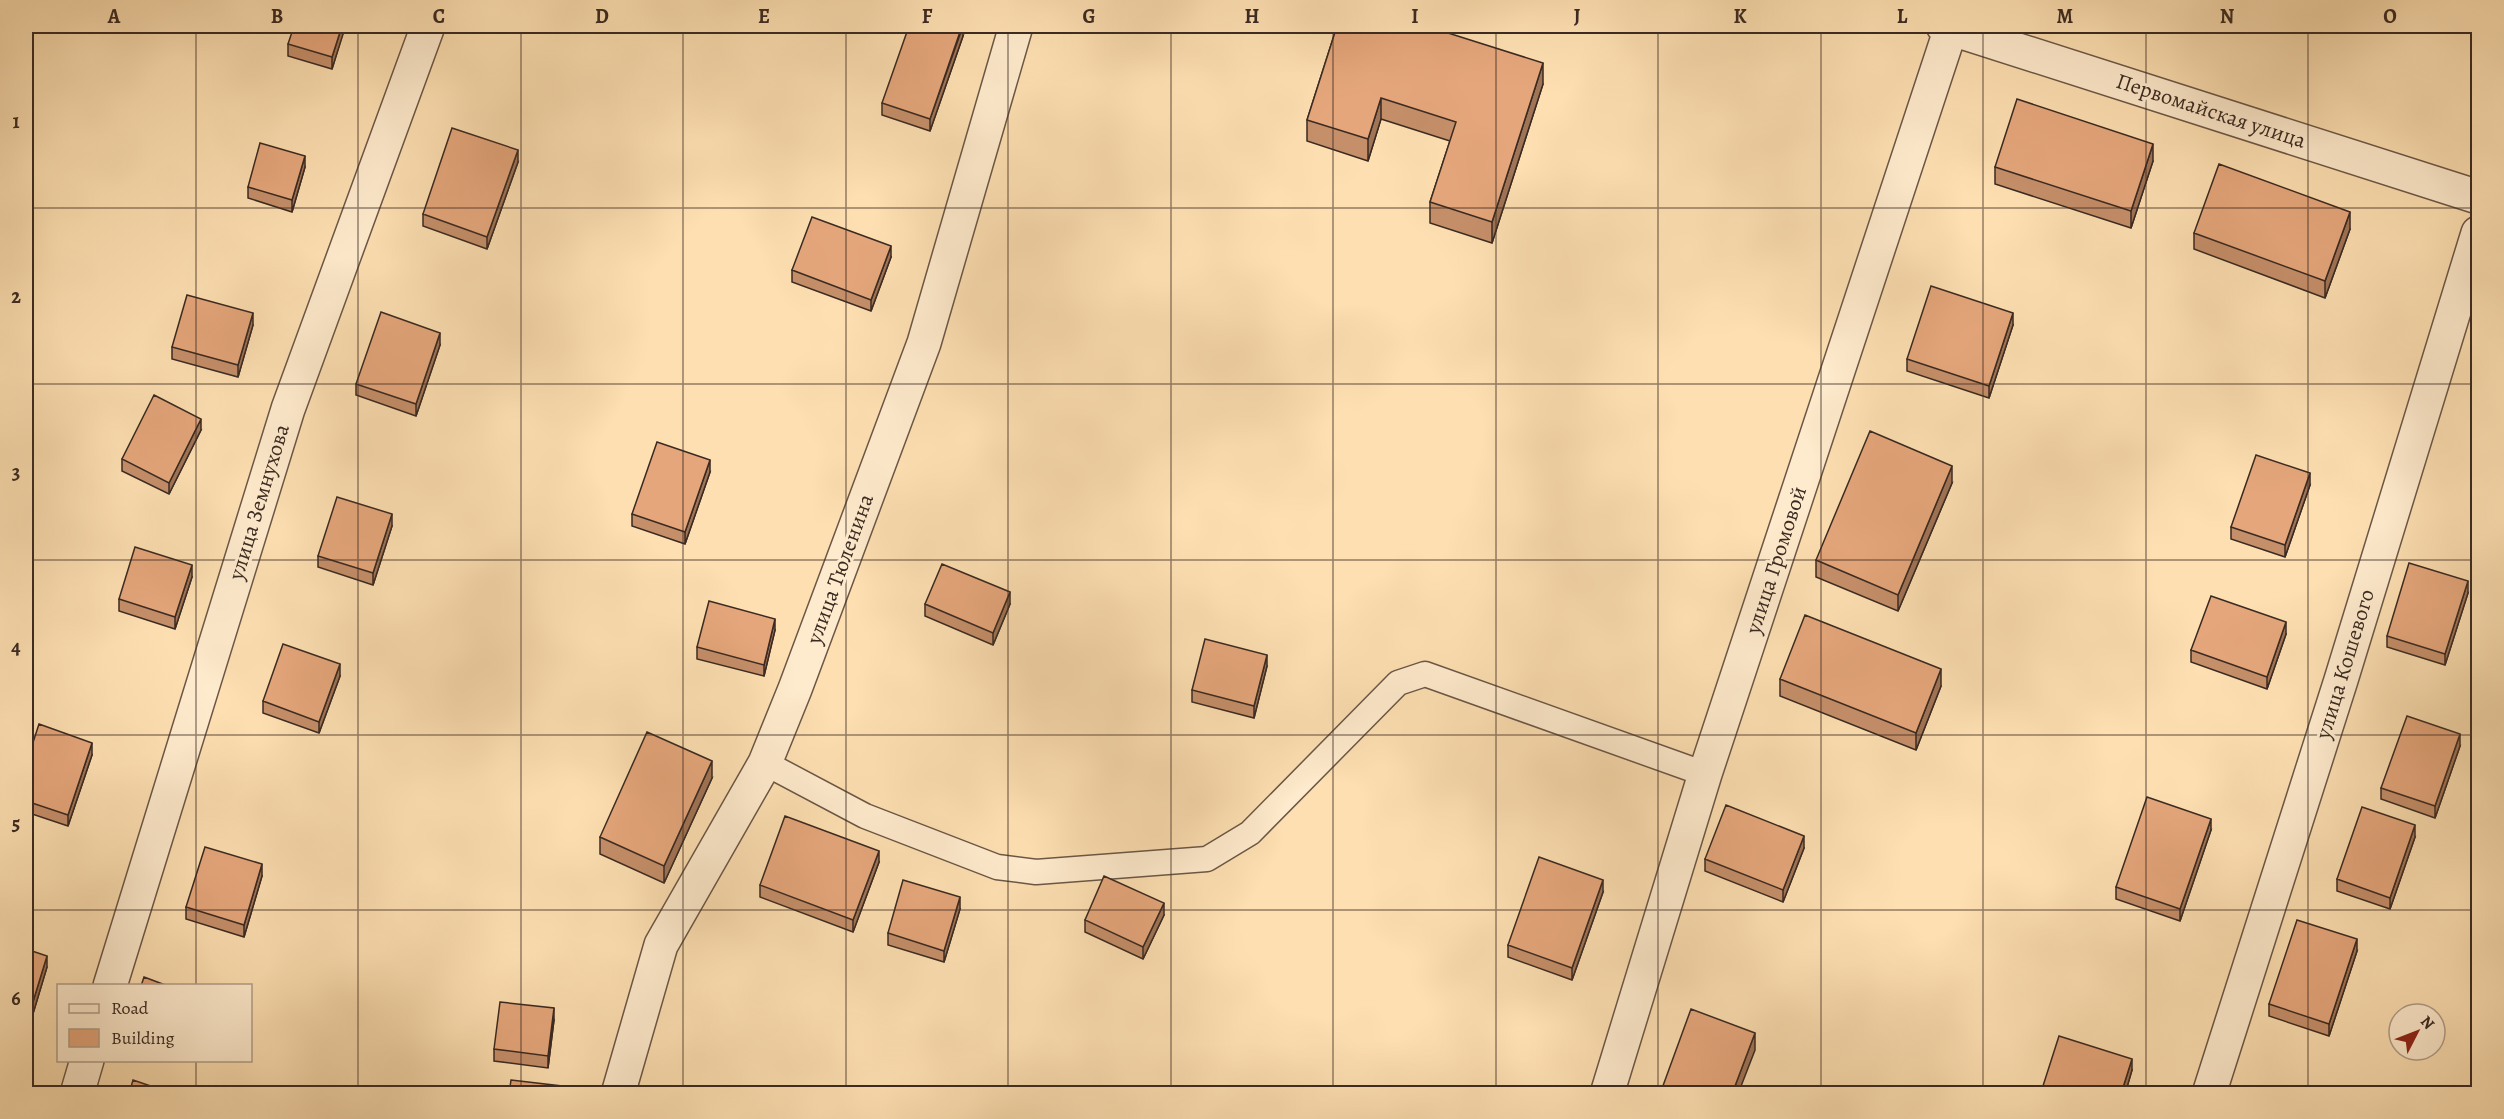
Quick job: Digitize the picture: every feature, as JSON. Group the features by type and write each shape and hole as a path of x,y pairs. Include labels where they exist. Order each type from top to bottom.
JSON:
{"street":[{"name":"улица Земнухова","path":"111,984 288,409 428,26"},
{"name":"улица Тюленина","path":"618,1094 661,945 765,763 924,343 1016,26"},
{"name":"Первомайская улица","path":"1947,27 2478,198"},
{"name":"улица Громовой","path":"1607,1094 1705,774 1947,27"},
{"name":"улица Кошевого","path":"2209,1094 2341,680 2478,233"},
{"path":"77,1094 86,1062"}],"lane":[{"path":"765,763 865,816 997,867 1036,872 1207,859 1250,833 1398,683 1425,674 1705,774"}],"building":[{"path":"294,26 342,26 332,57 288,44"},
{"path":"909,26 962,26 930,119 882,103"},
{"path":"1337,26 1426,26 1543,63 1492,222 1430,202 1456,122 1381,98 1368,139 1307,120"},
{"path":"2017,99 2153,144 2131,211 1995,167"},
{"path":"452,128 518,150 487,237 423,214"},
{"path":"260,143 305,156 292,200 248,187"},
{"path":"2219,164 2350,212 2325,281 2194,233"},
{"path":"812,217 891,246 871,300 792,270"},
{"path":"1931,286 2013,313 1989,386 1907,359"},
{"path":"187,295 253,313 238,365 172,347"},
{"path":"381,312 440,333 416,404 356,384"},
{"path":"154,395 201,419 169,483 122,459"},
{"path":"1870,431 1952,466 1898,595 1816,560"},
{"path":"657,442 710,460 685,532 632,514"},
{"path":"2256,455 2310,473 2285,545 2231,527"},
{"path":"337,497 392,514 373,573 318,556"},
{"path":"135,547 192,565 175,617 119,599"},
{"path":"2409,563 2468,581 2445,654 2387,636"},
{"path":"942,564 1010,592 993,633 925,604"},
{"path":"2211,596 2286,622 2267,677 2191,650"},
{"path":"709,601 775,619 764,665 697,647"},
{"path":"1805,615 1941,669 1916,733 1780,679"},
{"path":"1205,639 1267,655 1254,706 1192,690"},
{"path":"283,644 340,664 319,722 263,701"},
{"path":"2407,716 2460,734 2435,806 2381,788"},
{"path":"39,724 92,743 68,815 26,801 26,764"},
{"path":"647,732 712,761 664,866 600,837"},
{"path":"2147,797 2211,819 2180,909 2116,887"},
{"path":"1726,805 1804,836 1783,890 1705,859"},
{"path":"2362,807 2415,825 2390,898 2337,879"},
{"path":"785,816 879,851 853,920 760,885"},
{"path":"205,847 262,864 244,925 186,907"},
{"path":"1539,857 1603,880 1572,968 1508,945"},
{"path":"1104,876 1164,903 1143,947 1085,920"},
{"path":"903,880 960,897 944,951 888,933"},
{"path":"2297,920 2357,939 2329,1024 2269,1004"},
{"path":"26,949 47,956 32,1005 26,1003"},
{"path":"144,977 163,984 142,984"},
{"path":"500,1002 554,1008 548,1056 494,1049"},
{"path":"1691,1009 1755,1033 1732,1094 1660,1094"},
{"path":"2059,1036 2132,1059 2121,1094 2056,1094 2042,1089"},
{"path":"133,1080 174,1094 129,1094"},
{"path":"511,1080 579,1088 579,1094 509,1094"},
{"path":"2270,1090 2282,1094 2268,1094"}]}
